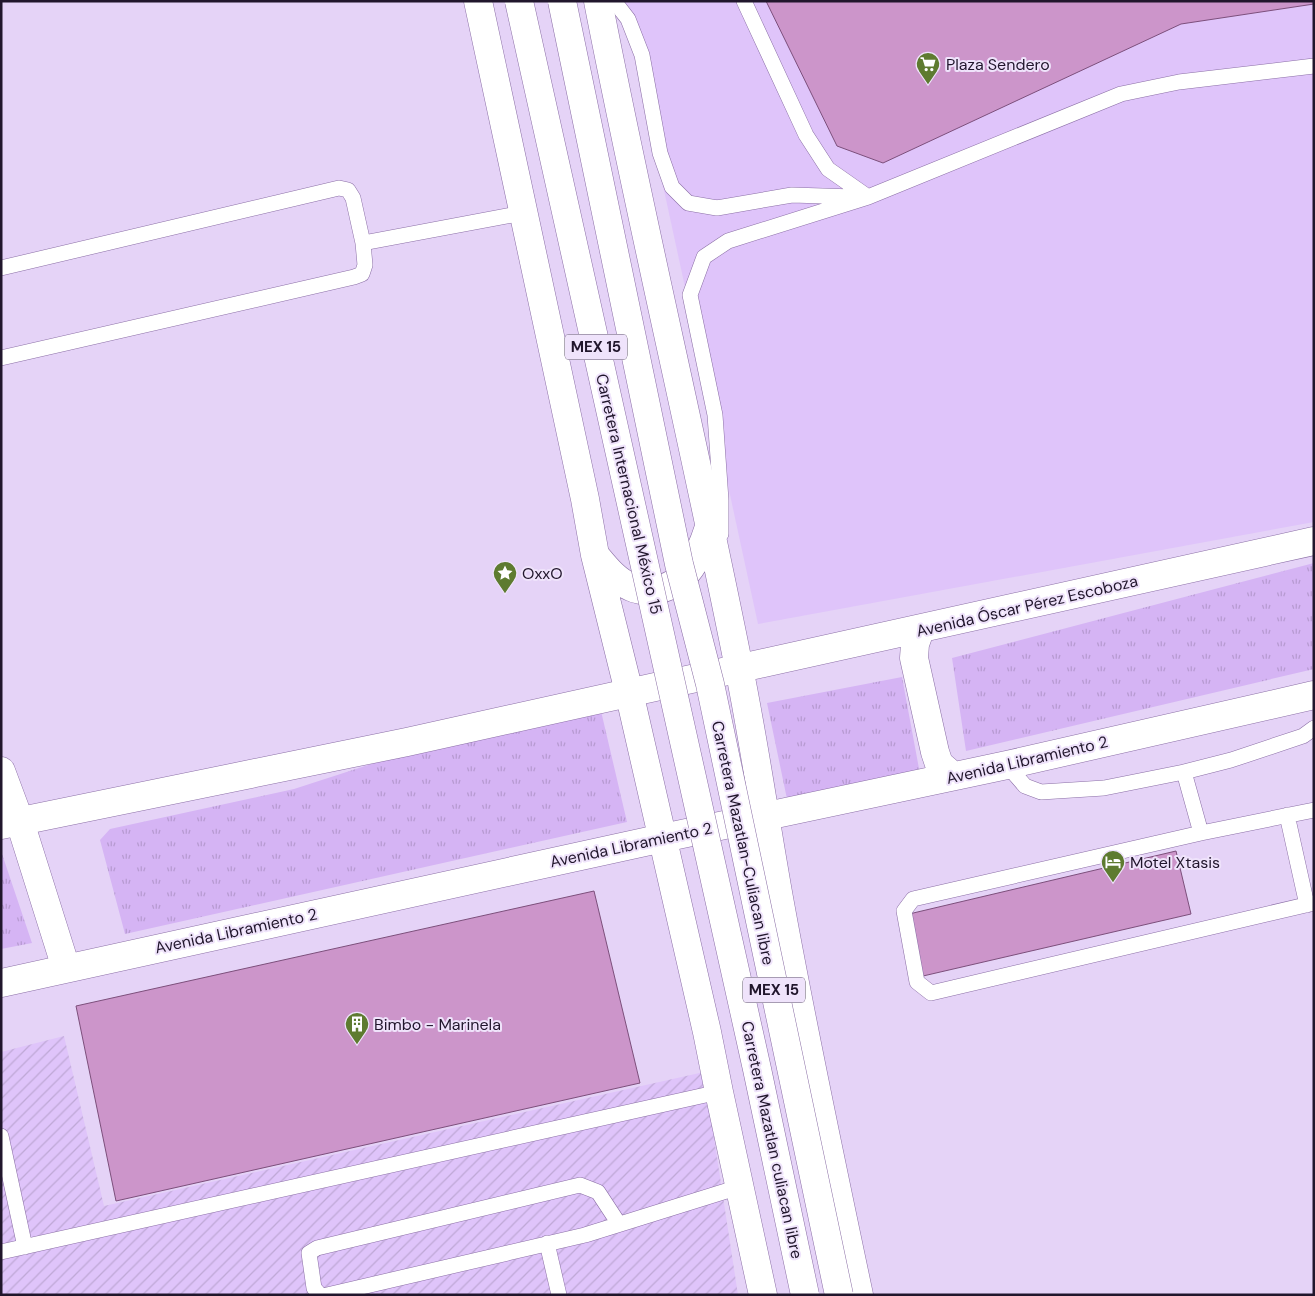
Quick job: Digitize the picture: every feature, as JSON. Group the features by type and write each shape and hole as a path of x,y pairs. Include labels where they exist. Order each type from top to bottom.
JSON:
{"main road":[{"path":"478,1 583,490 595,555 663,838 707,1032 718,1092 763,1295"},
{"name":"Carretera Internacional México 15","path":"519,1 674,693"},
{"name":"Carretera Internacional México 15","path":"562,1 679,564 710,684"},
{"path":"598,1 627,151 739,668 782,917 859,1295"},
{"path":"595,555 619,580 631,587 642,591 665,588 685,574 694,563 709,527"},
{"name":"Avenida Óscar Pérez Escoboza","path":"739,668 920,630 1314,541"},
{"path":"920,630 915,644 914,658 934,752 939,764 953,776"},
{"path":"10,824 407,742 739,668"},
{"name":"Carretera Mazatlan-Culiacan libre","path":"710,684 839,1295"},
{"name":"Carretera Mazatlan culiacan libre","path":"674,693 805,1295"},
{"name":"Avenida Libramiento 2","path":"1,983 663,838 1007,765 1314,695"},
{"path":"1,771 10,824 66,968"}],"lane":[{"path":"614,1 628,19 642,55 660,153 672,187 688,203 717,208 792,195 868,197"},
{"path":"744,1 806,135 828,169 868,197"},
{"path":"720,575 722,500 715,415 690,295 704,258 728,241 868,197 1122,94 1179,82 1314,66"},
{"path":"1,268 339,188 348,190 353,198 363,243 365,265 362,274 354,277 1,358"},
{"path":"363,243 522,213"},
{"path":"1007,765 1025,786 1041,792 1104,788 1184,772 1231,760 1303,736 1314,728"},
{"path":"1184,772 1201,833"},
{"path":"1287,815 1310,904 932,993 917,982 904,911 913,899 1201,833 1287,815 1314,810"},
{"path":"1,1252 718,1092"},
{"path":"1,1136 25,1247"},
{"path":"320,1295 314,1288 310,1253 317,1248 580,1185 598,1192 620,1224"},
{"path":"327,1295 585,1235 739,1188"},
{"path":"547,1243 559,1295"}],"shaded area":[{"path":"623,1 1314,1 1314,522 758,624"},
{"path":"64,1036 104,1206 704,1072 738,1295 1,1295 1,1052"}],"green space":[{"path":"1314,563 1314,669 966,751 952,658"},
{"path":"902,677 920,774 787,799 767,703"},
{"path":"601,711 627,822 125,934 100,840 110,829 294,789 430,745"},
{"path":"1,851 32,943 1,949"}],"building":[{"name":"Plaza Sendero","path":"766,1 1314,1 1314,4 1181,24 883,163 837,146"},
{"name":"Motel Xtasis","path":"1176,851 1191,914 923,976 909,914"},
{"name":"Bimbo - Marinela","path":"594,891 640,1083 116,1201 76,1006"}],"place":[{"name":"Plaza Sendero","path":"928,85"},
{"name":"OxxO","path":"505,594"},
{"name":"Motel Xtasis","path":"1113,883"},
{"name":"Bimbo - Marinela","path":"357,1045"}]}
